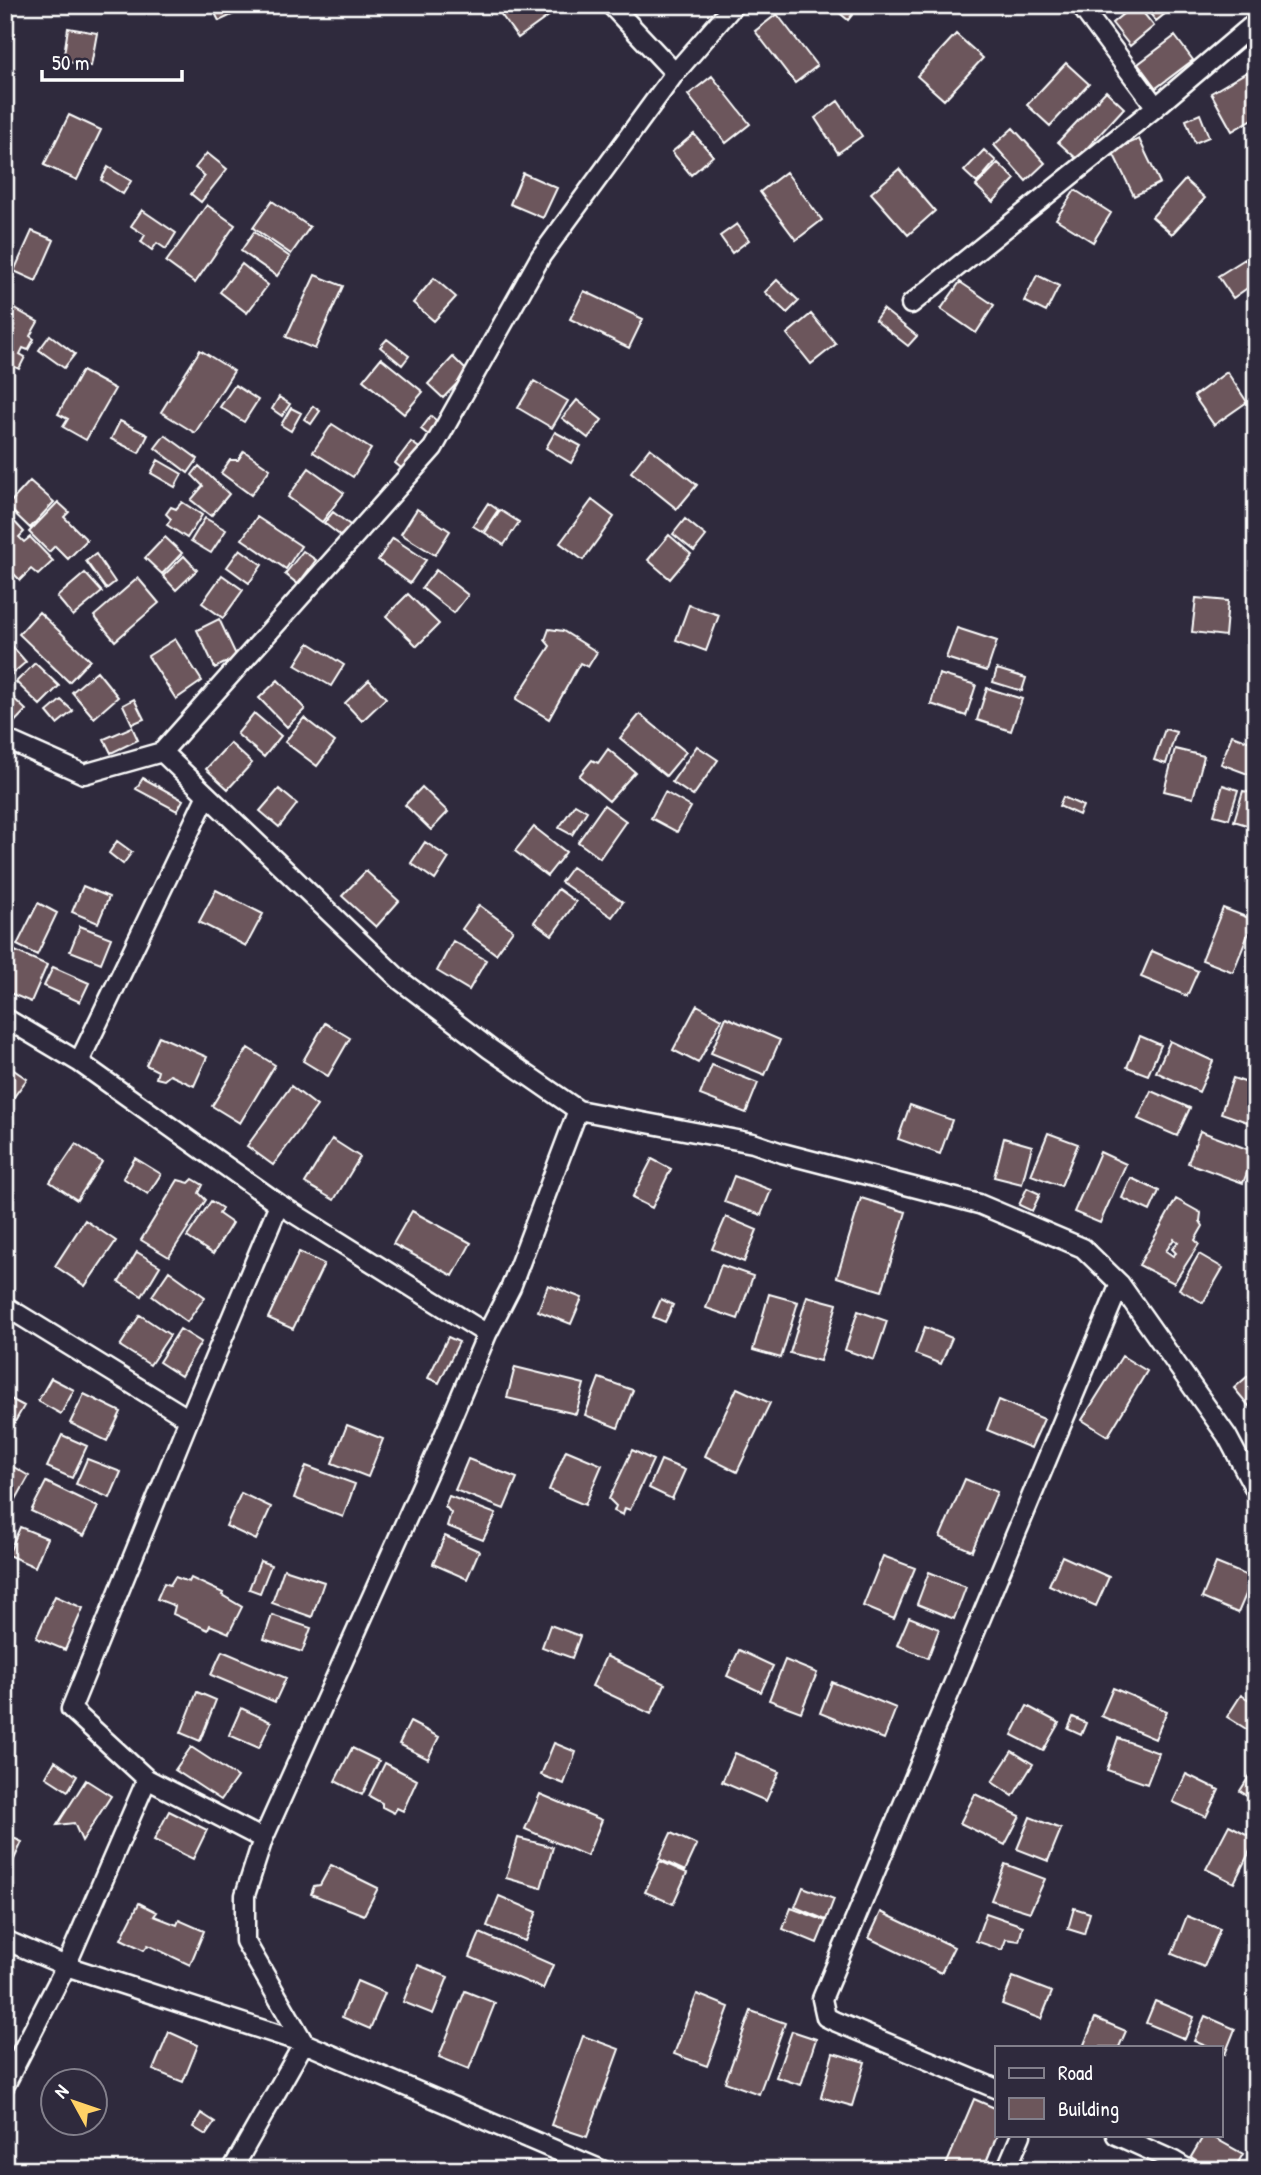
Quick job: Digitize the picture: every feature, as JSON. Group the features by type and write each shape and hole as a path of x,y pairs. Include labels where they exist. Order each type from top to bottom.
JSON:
{"street":[{"path":"611,5 675,73"},
{"path":"5,739 85,774 162,752 433,448 541,256 675,73 734,5"},
{"path":"1080,5 1156,107"},
{"path":"911,304 1156,107 1256,22"},
{"path":"162,752 400,980 490,1049 578,1110 753,1143 979,1204 1083,1248 1120,1284 1227,1436 1256,1491"},
{"path":"79,1062 207,795"},
{"path":"5,1018 79,1062 279,1204 487,1334"},
{"path":"304,2043 245,1941 245,1895 263,1839 435,1457 487,1334 511,1287 578,1110"},
{"path":"263,1839 147,1779 71,1709 279,1204"},
{"path":"995,2088 825,2017 822,1999 1120,1284"},
{"path":"5,1307 189,1419"},
{"path":"5,2085 66,1966 147,1779"},
{"path":"5,1940 66,1966 304,2043 602,2170"},
{"path":"232,2170 304,2043"},
{"path":"1006,2170 1021,2136"},
{"path":"1118,2136 1189,2170"}],"building":[{"path":"211,5 229,5 234,14 219,21"},
{"path":"510,5 543,5 550,15 518,38 500,13"},
{"path":"830,5 860,5 848,20"},
{"path":"1137,5 1154,26 1130,46 1112,23"},
{"path":"1143,5 1176,5 1156,21"},
{"path":"777,14 817,66 795,83 755,31"},
{"path":"68,28 97,33 91,66 63,61"},
{"path":"956,34 983,58 944,100 917,76"},
{"path":"1175,36 1193,60 1156,88 1138,64"},
{"path":"1066,63 1089,84 1050,126 1027,105"},
{"path":"1247,72 1256,88 1256,117 1232,131 1211,93"},
{"path":"712,76 750,124 726,143 688,95"},
{"path":"1106,91 1124,108 1077,159 1058,142"},
{"path":"838,101 862,136 838,153 815,118"},
{"path":"1200,114 1209,137 1195,143 1186,120"},
{"path":"69,115 101,130 77,180 44,165"},
{"path":"1013,128 1045,163 1026,181 994,145"},
{"path":"694,134 713,156 691,175 672,152"},
{"path":"1139,139 1160,183 1134,196 1112,151"},
{"path":"984,150 996,161 977,183 964,171"},
{"path":"207,153 227,169 201,202 191,194 205,176 195,168"},
{"path":"998,163 1015,179 993,202 976,186"},
{"path":"108,167 131,181 123,194 101,180"},
{"path":"899,169 935,211 908,235 871,193"},
{"path":"786,172 822,220 796,240 760,192"},
{"path":"523,173 557,188 543,218 510,204"},
{"path":"1185,180 1205,198 1172,234 1152,217"},
{"path":"1075,190 1111,213 1093,242 1056,219"},
{"path":"272,201 310,227 291,254 253,228"},
{"path":"207,205 235,225 195,283 166,262"},
{"path":"142,210 176,233 166,249 157,243 152,250 141,242 145,235 131,226"},
{"path":"737,224 749,240 732,253 720,236"},
{"path":"32,231 54,240 36,281 14,271"},
{"path":"254,232 290,257 277,276 241,251"},
{"path":"1245,259 1256,275 1256,282 1233,298 1218,276"},
{"path":"242,264 268,285 247,313 220,292"},
{"path":"315,275 343,286 315,349 286,337"},
{"path":"1037,275 1059,286 1046,312 1024,301"},
{"path":"434,278 456,297 434,321 413,303"},
{"path":"777,280 799,301 787,313 765,292"},
{"path":"960,282 994,305 976,333 941,309"},
{"path":"584,291 643,319 629,348 570,319"},
{"path":"8,305 38,322 30,336 34,339 28,350 23,348 20,354 25,357 19,369 7,363 5,366 5,310"},
{"path":"883,309 917,336 908,346 875,320"},
{"path":"811,314 836,344 811,364 787,334"},
{"path":"50,335 75,354 64,368 39,350"},
{"path":"387,339 409,356 402,365 380,347"},
{"path":"200,350 234,371 195,433 161,412"},
{"path":"453,357 468,372 443,398 428,384"},
{"path":"381,358 423,392 404,414 363,380"},
{"path":"82,371 115,389 86,440 63,427 68,419 58,414"},
{"path":"1227,372 1247,402 1214,425 1194,396"},
{"path":"534,381 568,401 552,428 518,408"},
{"path":"235,385 258,400 244,422 220,407"},
{"path":"279,397 290,404 282,416 272,409"},
{"path":"577,400 602,420 588,438 562,418"},
{"path":"313,406 320,411 311,424 304,419"},
{"path":"291,408 301,413 291,431 281,425"},
{"path":"431,416 443,426 432,438 421,429"},
{"path":"120,421 148,435 139,453 111,439"},
{"path":"332,424 371,449 353,477 313,452"},
{"path":"555,432 581,446 571,463 546,448"},
{"path":"165,435 198,459 188,473 155,448"},
{"path":"411,442 422,450 405,471 395,463"},
{"path":"650,448 697,485 677,509 631,472"},
{"path":"244,451 270,469 251,495 221,473 230,460 238,460"},
{"path":"158,460 182,474 175,487 151,473"},
{"path":"199,466 229,494 211,516 191,500 203,486 192,475"},
{"path":"309,468 344,493 322,522 288,497"},
{"path":"30,481 54,502 30,528 7,506"},
{"path":"592,500 614,517 583,560 560,543"},
{"path":"58,502 69,512 64,517 87,540 68,559 55,546 49,552 29,532"},
{"path":"182,502 202,515 187,538 167,525 171,519 166,514 171,507 176,509"},
{"path":"488,503 498,510 483,532 473,526"},
{"path":"417,509 450,531 435,555 401,534"},
{"path":"500,510 519,522 504,545 485,533"},
{"path":"333,512 354,528 345,539 324,523"},
{"path":"10,517 24,532 19,537 24,542 30,537 53,561 38,575 31,569 20,580 5,565 5,558 10,554 5,549 5,521"},
{"path":"257,517 301,546 286,569 242,539"},
{"path":"205,518 226,530 211,553 191,541"},
{"path":"685,519 706,536 694,551 673,534"},
{"path":"669,535 691,554 670,579 648,560"},
{"path":"165,537 182,553 162,574 145,558"},
{"path":"393,538 426,560 410,583 378,560"},
{"path":"240,549 262,565 249,583 227,567"},
{"path":"303,551 316,560 298,584 285,574"},
{"path":"96,554 115,582 106,589 86,561"},
{"path":"184,556 197,570 176,590 163,576"},
{"path":"436,570 468,595 454,613 422,588"},
{"path":"85,573 102,592 73,616 57,597"},
{"path":"222,575 243,590 223,618 202,603"},
{"path":"138,578 159,603 115,641 94,616"},
{"path":"408,594 439,624 417,646 386,616"},
{"path":"1196,598 1228,601 1225,636 1192,632"},
{"path":"689,605 719,615 706,651 676,640"},
{"path":"39,612 90,660 69,682 19,634"},
{"path":"219,619 237,657 215,668 197,630"},
{"path":"957,628 997,641 987,671 946,658"},
{"path":"549,629 563,631 597,652 588,667 580,663 549,719 516,699 550,646 545,640"},
{"path":"175,639 202,681 176,699 148,656"},
{"path":"5,640 26,662 5,680"},
{"path":"309,643 344,665 331,686 295,665"},
{"path":"35,663 59,686 40,705 16,682"},
{"path":"997,669 1026,678 1022,691 993,682"},
{"path":"97,671 118,697 94,718 72,692"},
{"path":"939,674 976,685 966,716 931,704"},
{"path":"278,680 305,709 287,727 259,698"},
{"path":"369,680 386,698 362,721 345,703"},
{"path":"987,688 1022,699 1011,731 977,720"},
{"path":"5,690 26,710 5,732"},
{"path":"134,699 144,719 132,724 123,705"},
{"path":"61,700 73,711 57,724 47,712"},
{"path":"254,713 281,736 264,757 237,734"},
{"path":"640,714 686,752 666,776 620,738"},
{"path":"304,718 335,742 317,766 285,742"},
{"path":"132,727 138,740 111,753 104,739"},
{"path":"1165,729 1176,732 1166,764 1154,760"},
{"path":"1232,735 1256,744 1256,777 1221,764"},
{"path":"230,743 252,763 228,789 206,769"},
{"path":"697,746 718,760 693,796 672,782"},
{"path":"608,749 635,772 609,801 579,776 592,760 598,763"},
{"path":"1175,749 1204,756 1193,798 1164,791"},
{"path":"143,778 183,800 177,811 136,789"},
{"path":"1223,785 1238,790 1229,819 1214,815"},
{"path":"422,787 448,812 431,830 405,805"},
{"path":"279,789 297,804 279,827 260,811"},
{"path":"1243,791 1256,794 1256,807 1250,826 1234,821"},
{"path":"665,792 691,807 677,832 651,818"},
{"path":"1063,797 1083,806 1079,815 1059,806"},
{"path":"575,804 587,811 572,835 559,828"},
{"path":"604,805 626,821 600,858 578,842"},
{"path":"534,827 566,852 547,876 515,851"},
{"path":"117,841 132,852 123,864 109,853"},
{"path":"425,842 449,858 435,880 411,863"},
{"path":"572,867 623,902 612,917 561,882"},
{"path":"366,871 399,901 376,927 342,896"},
{"path":"83,886 109,897 98,923 72,912"},
{"path":"558,889 576,902 552,935 534,922"},
{"path":"216,890 263,914 246,946 199,922"},
{"path":"38,903 57,913 37,955 17,945"},
{"path":"479,905 513,930 496,954 462,929"},
{"path":"1223,908 1254,920 1233,972 1202,960"},
{"path":"80,926 111,938 101,963 70,951"},
{"path":"453,941 486,960 469,990 437,971"},
{"path":"15,951 47,965 31,1002 5,991 5,974"},
{"path":"1152,951 1198,971 1187,996 1141,977"},
{"path":"53,967 89,983 80,1002 44,986"},
{"path":"697,1005 722,1019 698,1063 673,1050"},
{"path":"726,1017 780,1040 765,1075 711,1053"},
{"path":"325,1023 350,1038 328,1076 303,1061"},
{"path":"159,1036 207,1057 194,1086 170,1075 164,1080 156,1078 158,1071 146,1065"},
{"path":"1140,1036 1161,1045 1148,1075 1127,1067"},
{"path":"1170,1041 1213,1061 1199,1092 1156,1072"},
{"path":"248,1048 275,1065 240,1123 212,1106"},
{"path":"5,1064 27,1079 5,1109"},
{"path":"712,1065 758,1083 746,1113 700,1095"},
{"path":"1233,1078 1256,1086 1256,1125 1221,1113"},
{"path":"291,1086 317,1106 273,1165 247,1146"},
{"path":"1151,1091 1190,1108 1177,1136 1138,1119"},
{"path":"910,1105 952,1120 940,1154 898,1139"},
{"path":"1200,1131 1255,1152 1243,1183 1188,1163"},
{"path":"1048,1133 1078,1144 1061,1186 1031,1175"},
{"path":"1004,1138 1032,1146 1022,1184 994,1177"},
{"path":"332,1139 360,1157 334,1200 305,1183"},
{"path":"76,1144 102,1162 77,1200 50,1182"},
{"path":"1100,1152 1126,1164 1100,1223 1074,1212"},
{"path":"135,1158 161,1174 148,1194 123,1178"},
{"path":"652,1159 671,1169 652,1208 632,1198"},
{"path":"734,1176 771,1190 761,1215 724,1202"},
{"path":"1131,1178 1159,1191 1150,1211 1122,1198"},
{"path":"193,1179 203,1185 199,1193 206,1200 169,1257 141,1240 178,1180 189,1183"},
{"path":"1027,1188 1040,1194 1032,1211 1019,1205"},
{"path":"861,1198 906,1212 882,1291 837,1277"},
{"path":"1176,1199 1201,1213 1200,1221 1203,1226 1195,1240 1199,1244 1174,1283 1139,1265","holes":["1174,1239 1178,1242 1172,1249 1176,1253 1173,1256 1166,1251"]},
{"path":"211,1201 222,1208 219,1214 232,1223 213,1254 187,1237"},
{"path":"412,1211 471,1243 453,1276 393,1244"},
{"path":"726,1217 757,1230 744,1262 712,1249"},
{"path":"85,1220 116,1241 85,1286 55,1266"},
{"path":"137,1252 160,1266 142,1296 119,1282"},
{"path":"299,1252 324,1264 293,1329 268,1318"},
{"path":"1199,1254 1223,1268 1203,1303 1179,1289"},
{"path":"721,1265 753,1276 738,1319 706,1308"},
{"path":"169,1271 205,1297 187,1322 152,1296"},
{"path":"548,1285 582,1298 571,1324 538,1311"},
{"path":"769,1294 798,1302 781,1358 753,1350"},
{"path":"807,1296 837,1304 820,1361 790,1353"},
{"path":"661,1299 673,1305 665,1322 653,1317"},
{"path":"858,1311 887,1321 874,1360 845,1350"},
{"path":"140,1315 170,1335 150,1365 120,1346"},
{"path":"925,1327 952,1338 941,1364 915,1354"},
{"path":"180,1329 201,1342 181,1376 159,1362"},
{"path":"448,1337 459,1342 439,1383 428,1378"},
{"path":"1122,1356 1147,1371 1108,1436 1082,1420"},
{"path":"515,1367 584,1384 576,1414 507,1398"},
{"path":"1256,1369 1256,1409 1253,1411 1234,1388"},
{"path":"51,1378 74,1390 61,1414 38,1401"},
{"path":"599,1378 633,1390 618,1428 585,1415"},
{"path":"737,1388 770,1403 737,1472 705,1456"},
{"path":"84,1394 121,1412 107,1441 70,1423"},
{"path":"5,1396 24,1406 8,1434 5,1433"},
{"path":"999,1400 1044,1419 1031,1448 987,1430"},
{"path":"347,1425 383,1439 368,1477 332,1463"},
{"path":"62,1435 87,1446 72,1478 47,1467"},
{"path":"566,1450 602,1465 585,1505 549,1490"},
{"path":"632,1450 653,1460 630,1510 625,1508 623,1515 614,1511 616,1506 609,1499"},
{"path":"87,1459 121,1472 110,1498 76,1484"},
{"path":"468,1459 517,1478 504,1509 455,1490"},
{"path":"661,1460 685,1470 672,1499 649,1488"},
{"path":"5,1462 29,1476 14,1503 5,1498"},
{"path":"306,1466 355,1484 343,1517 294,1498"},
{"path":"965,1479 997,1492 972,1551 940,1537"},
{"path":"46,1482 98,1507 84,1536 31,1511"},
{"path":"241,1493 271,1507 256,1540 226,1526"},
{"path":"449,1496 496,1514 483,1540 447,1526 451,1513 445,1506"},
{"path":"20,1527 47,1538 35,1567 8,1555"},
{"path":"445,1536 479,1551 467,1579 433,1564"},
{"path":"883,1556 915,1568 894,1619 863,1606"},
{"path":"1062,1556 1109,1577 1096,1606 1049,1585"},
{"path":"260,1561 271,1565 260,1593 249,1589"},
{"path":"1216,1563 1253,1578 1238,1613 1202,1598"},
{"path":"284,1569 324,1582 312,1617 272,1603"},
{"path":"929,1572 966,1587 954,1619 917,1604"},
{"path":"175,1577 189,1582 191,1578 223,1593 222,1595 242,1607 229,1633 210,1625 208,1630 173,1614 175,1606 157,1599 164,1583 170,1585"},
{"path":"55,1596 83,1608 65,1650 36,1638"},
{"path":"272,1615 311,1628 302,1652 264,1639"},
{"path":"909,1617 939,1629 928,1658 897,1645"},
{"path":"550,1625 580,1636 572,1658 542,1647"},
{"path":"739,1650 773,1666 761,1692 727,1676"},
{"path":"222,1651 286,1678 275,1702 211,1675"},
{"path":"606,1656 665,1684 651,1714 592,1686"},
{"path":"785,1660 817,1673 801,1712 769,1700"},
{"path":"832,1682 896,1708 884,1739 820,1713"},
{"path":"1113,1688 1167,1711 1155,1739 1101,1716"},
{"path":"197,1692 216,1700 200,1741 181,1733"},
{"path":"1241,1695 1256,1704 1256,1735 1227,1717"},
{"path":"1027,1706 1059,1723 1043,1751 1012,1735"},
{"path":"241,1708 271,1722 259,1748 229,1735"},
{"path":"1073,1717 1086,1723 1081,1735 1068,1729"},
{"path":"410,1722 439,1737 428,1759 399,1744"},
{"path":"1118,1738 1159,1753 1147,1784 1107,1770"},
{"path":"554,1743 576,1752 564,1784 541,1775"},
{"path":"191,1747 237,1777 221,1800 175,1770"},
{"path":"352,1748 379,1761 362,1795 335,1781"},
{"path":"1012,1751 1033,1764 1013,1796 992,1782"},
{"path":"735,1753 779,1772 766,1801 722,1782"},
{"path":"55,1761 77,1776 68,1791 46,1777"},
{"path":"385,1763 417,1780 403,1811 397,1808 394,1813 369,1796"},
{"path":"1256,1767 1256,1801 1240,1791"},
{"path":"1186,1774 1219,1790 1206,1817 1173,1802"},
{"path":"86,1780 111,1796 82,1841 74,1823 57,1825"},
{"path":"540,1794 602,1820 587,1856 525,1829"},
{"path":"975,1794 1020,1816 1005,1845 960,1823"},
{"path":"169,1811 207,1830 193,1859 154,1840"},
{"path":"1030,1817 1061,1829 1048,1861 1017,1849"},
{"path":"1229,1825 1256,1839 1234,1883 1206,1869"},
{"path":"671,1833 697,1845 685,1871 659,1859"},
{"path":"5,1834 22,1842 5,1879"},
{"path":"518,1838 553,1847 541,1888 506,1878"},
{"path":"660,1861 687,1873 673,1904 645,1892"},
{"path":"1005,1864 1045,1879 1030,1912 991,1900"},
{"path":"331,1865 378,1888 364,1915 311,1894 314,1886 320,1885"},
{"path":"803,1887 834,1899 826,1920 795,1907"},
{"path":"499,1896 537,1912 525,1941 487,1926"},
{"path":"139,1903 157,1912 154,1916 177,1925 179,1920 204,1931 190,1965 148,1945 144,1950 121,1939"},
{"path":"791,1908 826,1921 817,1943 783,1929"},
{"path":"1074,1908 1090,1913 1084,1934 1068,1929"},
{"path":"881,1912 954,1947 941,1973 869,1938"},
{"path":"986,1913 1023,1926 1019,1941 1006,1939 1002,1950 976,1941"},
{"path":"1187,1916 1220,1929 1204,1967 1172,1954"},
{"path":"480,1933 553,1965 543,1989 470,1957"},
{"path":"418,1965 448,1977 433,2014 403,2002"},
{"path":"1013,1977 1052,1992 1041,2019 1002,2004"},
{"path":"357,1981 385,1993 370,2029 342,2017"},
{"path":"465,1991 495,2003 469,2069 439,2057"},
{"path":"697,1994 729,2007 707,2066 674,2054"},
{"path":"1155,2001 1194,2017 1185,2039 1146,2023"},
{"path":"751,2011 785,2023 759,2094 725,2082"},
{"path":"1205,2016 1235,2029 1225,2054 1222,2052 1222,2046 1206,2046 1194,2041"},
{"path":"1095,2018 1126,2031 1119,2046 1083,2046"},
{"path":"792,2031 816,2039 801,2085 776,2077"},
{"path":"169,2032 198,2045 183,2082 153,2070"},
{"path":"583,2036 619,2049 587,2137 551,2125"},
{"path":"833,2053 865,2062 852,2106 821,2097"},
{"path":"974,2099 995,2108 997,2136 983,2170 944,2170"},
{"path":"201,2113 215,2122 206,2135 193,2127"},
{"path":"1203,2136 1211,2136 1243,2154 1234,2170 1213,2170 1191,2157"},
{"path":"1092,2159 1119,2170 1087,2170"}]}
